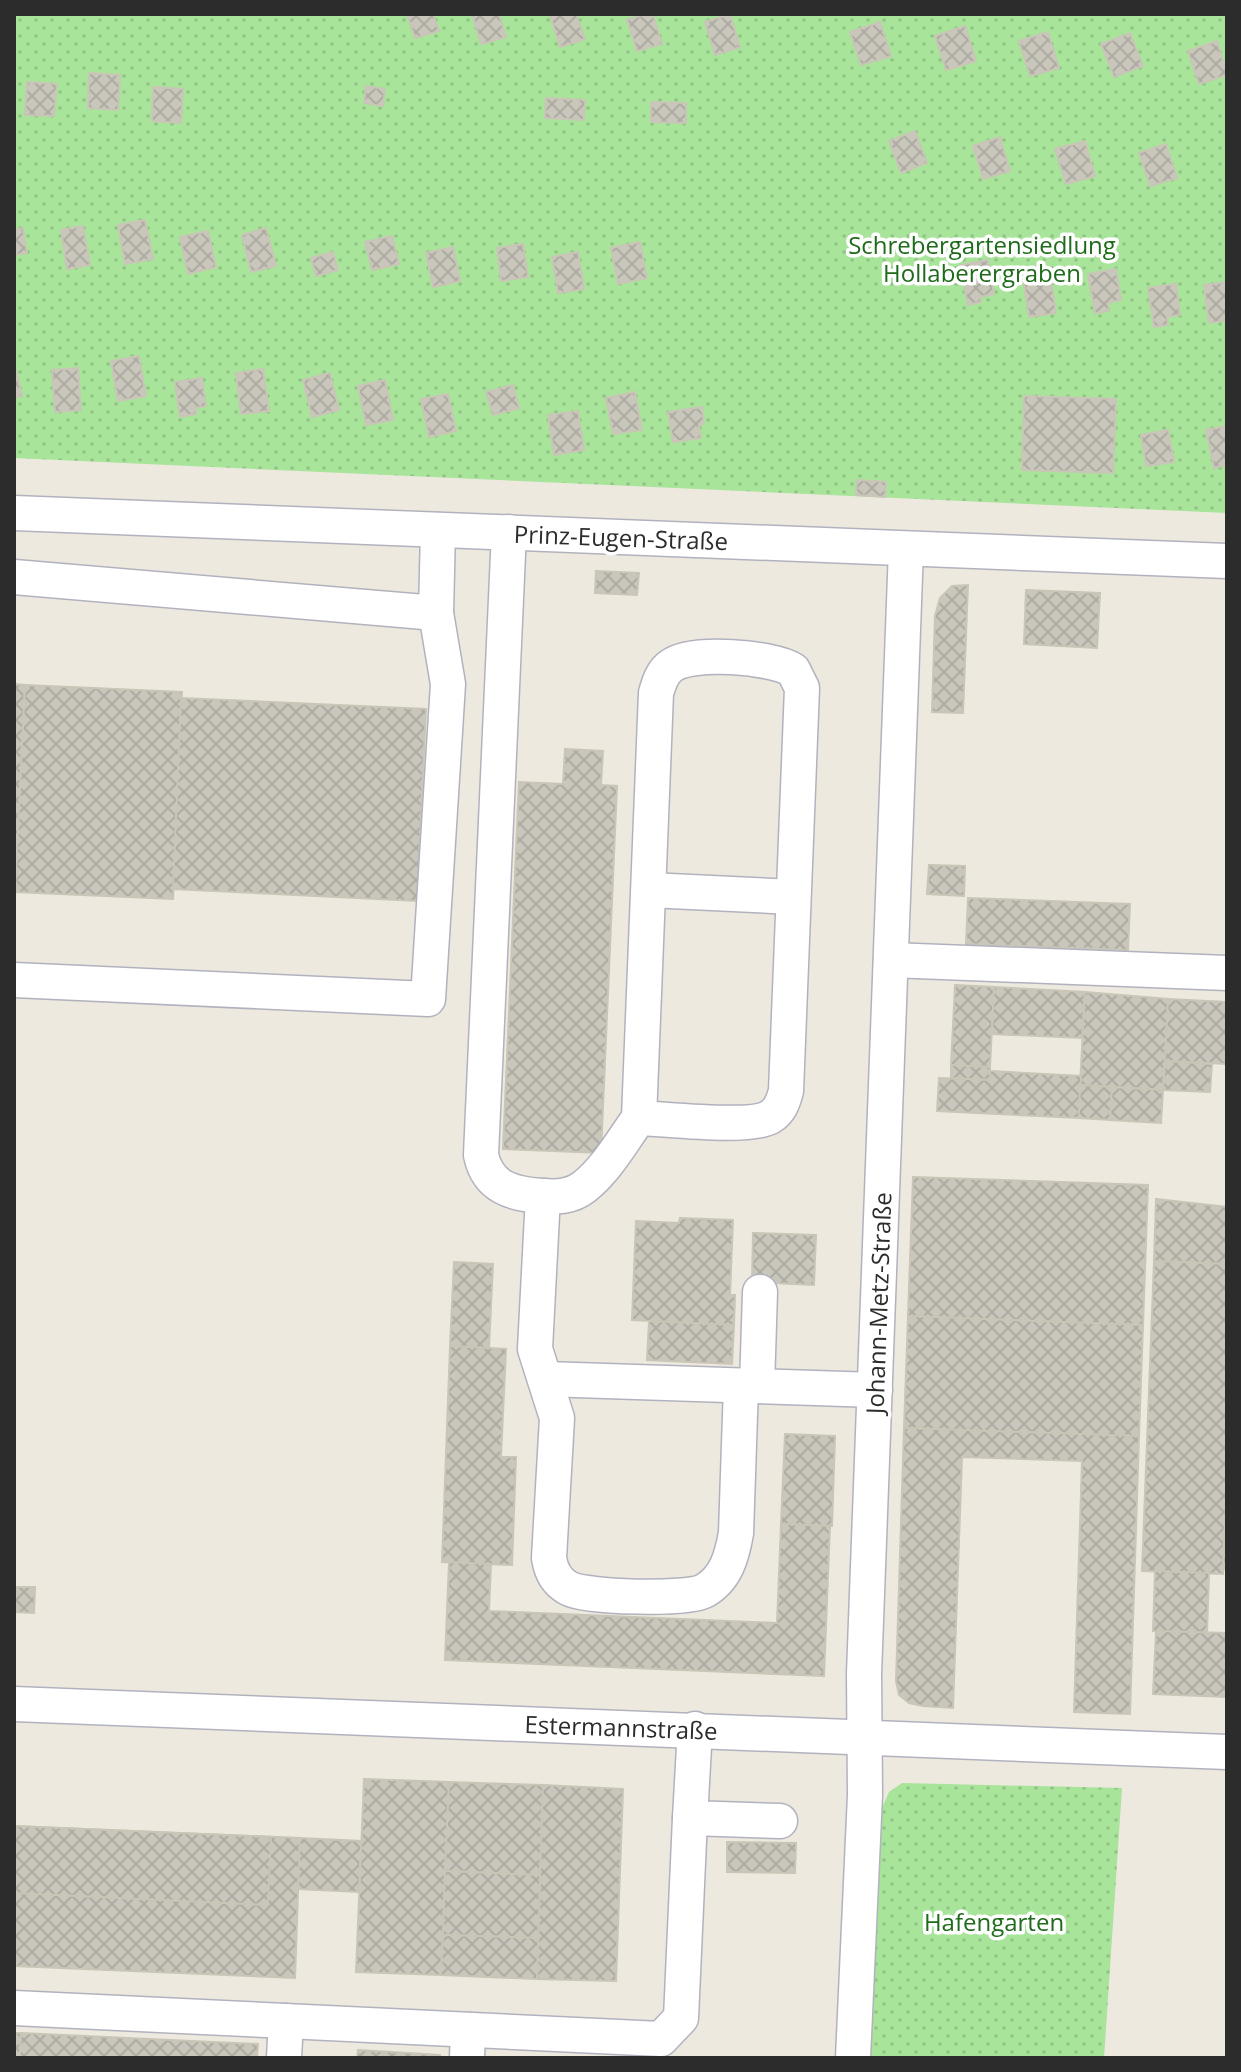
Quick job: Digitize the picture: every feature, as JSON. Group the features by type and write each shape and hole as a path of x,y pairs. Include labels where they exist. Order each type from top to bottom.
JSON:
{"street":[{"name":"Prinz-Eugen-Straße","path":"14,513 1227,561"},
{"path":"14,980 428,999 448,684 436,613 438,530"},
{"path":"509,532 481,1155 485,1170 504,1190 543,1196 567,1195 583,1187 605,1165 639,1118 656,693 661,677 670,666 685,658 774,662 793,670 802,688 786,1091 777,1112 755,1123 639,1118"},
{"name":"Johann-Metz-Straße","path":"853,2058 865,1795 864,1674 906,549"},
{"path":"14,577 436,613"},
{"path":"649,890 793,897"},
{"path":"891,960 1227,973"},
{"path":"543,1196 535,1349 557,1418 549,1558 553,1574 565,1586 581,1593 678,1597 700,1593 717,1580 728,1566 737,1522 760,1292"},
{"path":"545,1379 875,1390"},
{"name":"Estermannstraße","path":"14,1704 1227,1752"},
{"path":"14,2008 286,2021 468,2044 661,2039 681,2018 695,1729"},
{"path":"690,1818 780,1821"},
{"path":"284,2058 286,2021"}],"green space":[{"name":"Schrebergartensiedlung Hollaberergraben","path":"14,14 1227,14 1227,513 14,458"},
{"name":"Hafengarten","path":"902,1783 1122,1788 1104,2058 869,2056 882,1808 889,1792"}],"building":[{"path":"407,14 433,14 439,31 415,38"},
{"path":"472,14 499,14 506,37 481,44"},
{"path":"576,14 585,39 560,47 550,15"},
{"path":"653,14 662,44 637,51 627,20"},
{"path":"730,14 740,47 715,55 705,22"},
{"path":"880,22 891,56 861,65 850,32"},
{"path":"965,26 976,61 946,70 935,36"},
{"path":"1048,32 1059,68 1030,76 1019,41"},
{"path":"1130,33 1143,66 1114,77 1101,44"},
{"path":"1217,41 1227,75 1199,84 1188,51"},
{"path":"89,73 120,75 118,110 88,108"},
{"path":"27,82 57,84 54,116 25,115"},
{"path":"366,86 385,89 383,106 364,103"},
{"path":"153,87 183,89 181,123 152,121"},
{"path":"546,98 585,100 584,120 545,118"},
{"path":"651,102 686,103 686,123 651,122"},
{"path":"915,131 927,163 901,173 889,141"},
{"path":"1000,137 1010,171 983,179 973,146"},
{"path":"1085,141 1095,176 1066,184 1055,149"},
{"path":"1166,144 1177,178 1150,186 1139,153"},
{"path":"145,220 153,259 125,264 118,225"},
{"path":"83,226 90,265 67,269 61,230"},
{"path":"23,228 27,253 14,255 14,230"},
{"path":"266,228 276,266 251,272 242,235"},
{"path":"208,231 216,267 188,274 180,237"},
{"path":"392,236 399,264 372,270 365,242"},
{"path":"640,242 647,278 618,284 611,248"},
{"path":"523,244 528,277 501,281 497,248"},
{"path":"453,247 460,281 433,287 426,253"},
{"path":"333,252 338,270 316,276 311,258"},
{"path":"578,252 584,289 558,293 552,257"},
{"path":"988,260 994,294 980,297 981,302 968,305 960,265"},
{"path":"1116,269 1121,300 1108,303 1109,311 1095,313 1088,274"},
{"path":"1050,272 1056,313 1029,317 1023,277"},
{"path":"1227,282 1227,314 1223,315 1224,321 1209,323 1204,285"},
{"path":"1176,284 1180,315 1167,317 1168,325 1154,327 1148,288"},
{"path":"139,356 146,396 118,401 111,361"},
{"path":"14,362 22,396 14,398"},
{"path":"78,368 81,410 55,412 52,370"},
{"path":"263,369 269,411 241,414 236,373"},
{"path":"330,373 339,410 312,417 303,380"},
{"path":"202,378 206,406 196,408 196,414 180,417 175,382"},
{"path":"385,380 393,420 366,425 358,386"},
{"path":"513,385 519,408 493,415 486,392"},
{"path":"635,392 642,430 613,434 606,398"},
{"path":"448,394 456,431 429,437 421,399"},
{"path":"1024,396 1116,399 1113,473 1022,470"},
{"path":"702,407 704,424 699,425 701,438 673,442 668,412"},
{"path":"578,411 584,450 554,455 548,415"},
{"path":"1227,426 1227,465 1214,468 1206,430"},
{"path":"1168,430 1174,462 1146,466 1141,435"},
{"path":"857,480 886,482 885,497 856,495"},
{"path":"596,571 639,573 637,595 595,593"},
{"path":"968,585 963,713 932,712 935,616 940,598 952,586"},
{"path":"1026,590 1100,593 1097,648 1024,644"},
{"path":"14,684 25,685 16,884 14,884"},
{"path":"25,685 182,692 173,899 15,892"},
{"path":"181,698 426,709 417,901 173,889"},
{"path":"565,749 603,751 601,785 617,786 601,1153 503,1149 519,782 563,784"},
{"path":"929,865 965,866 964,896 927,894"},
{"path":"968,898 1130,904 1128,950 966,944"},
{"path":"955,985 994,987 990,1067 951,1065"},
{"path":"994,987 1085,992 1082,1038 992,1034"},
{"path":"1085,992 1168,999 1163,1090 1080,1085"},
{"path":"1168,999 1227,1002 1227,1064 1165,1061"},
{"path":"1165,1061 1212,1064 1210,1092 1163,1090"},
{"path":"951,1065 990,1067 990,1080 951,1078"},
{"path":"990,1071 1081,1076 1079,1118 937,1111 939,1078 990,1080"},
{"path":"1080,1085 1112,1087 1110,1120 1079,1118"},
{"path":"1112,1087 1163,1090 1161,1123 1110,1120"},
{"path":"913,1177 1148,1185 1143,1325 908,1316"},
{"path":"1156,1199 1227,1207 1227,1264 1154,1261"},
{"path":"680,1218 733,1220 730,1295 735,1295 734,1325 632,1320 636,1221 679,1223"},
{"path":"753,1233 816,1235 814,1285 752,1282"},
{"path":"1154,1261 1227,1264 1227,1480 1223,1574 1142,1571"},
{"path":"454,1262 493,1264 489,1348 450,1346"},
{"path":"908,1316 1143,1325 1139,1436 904,1428"},
{"path":"649,1321 734,1325 732,1364 647,1360"},
{"path":"450,1346 506,1349 501,1457 516,1457 512,1565 442,1562"},
{"path":"904,1428 1139,1436 1130,1714 1074,1712 1082,1461 962,1457 953,1708 909,1703 899,1695 896,1681"},
{"path":"785,1434 835,1436 832,1526 781,1524"},
{"path":"1225,1517 1227,1569 1223,1569"},
{"path":"781,1524 830,1526 824,1676 445,1660 449,1562 491,1564 489,1611 777,1623"},
{"path":"1155,1571 1209,1573 1207,1633 1153,1631"},
{"path":"14,1587 35,1587 34,1613 14,1612"},
{"path":"1156,1631 1227,1633 1227,1697 1153,1694"},
{"path":"364,1779 449,1782 441,1975 356,1972"},
{"path":"449,1782 543,1785 540,1875 445,1871"},
{"path":"543,1785 623,1789 616,1981 537,1979"},
{"path":"14,1826 300,1838 295,1978 14,1966"},
{"path":"14,1826 271,1837 268,1905 14,1893"},
{"path":"300,1838 361,1841 359,1892 298,1889"},
{"path":"727,1842 796,1843 795,1873 727,1872"},
{"path":"445,1871 540,1875 538,1938 443,1935"},
{"path":"443,1935 538,1938 537,1979 441,1975"},
{"path":"14,2033 21,2033 20,2058 14,2058"},
{"path":"21,2033 258,2044 257,2058 20,2058"},
{"path":"358,2050 440,2055 440,2058 357,2058"}]}
